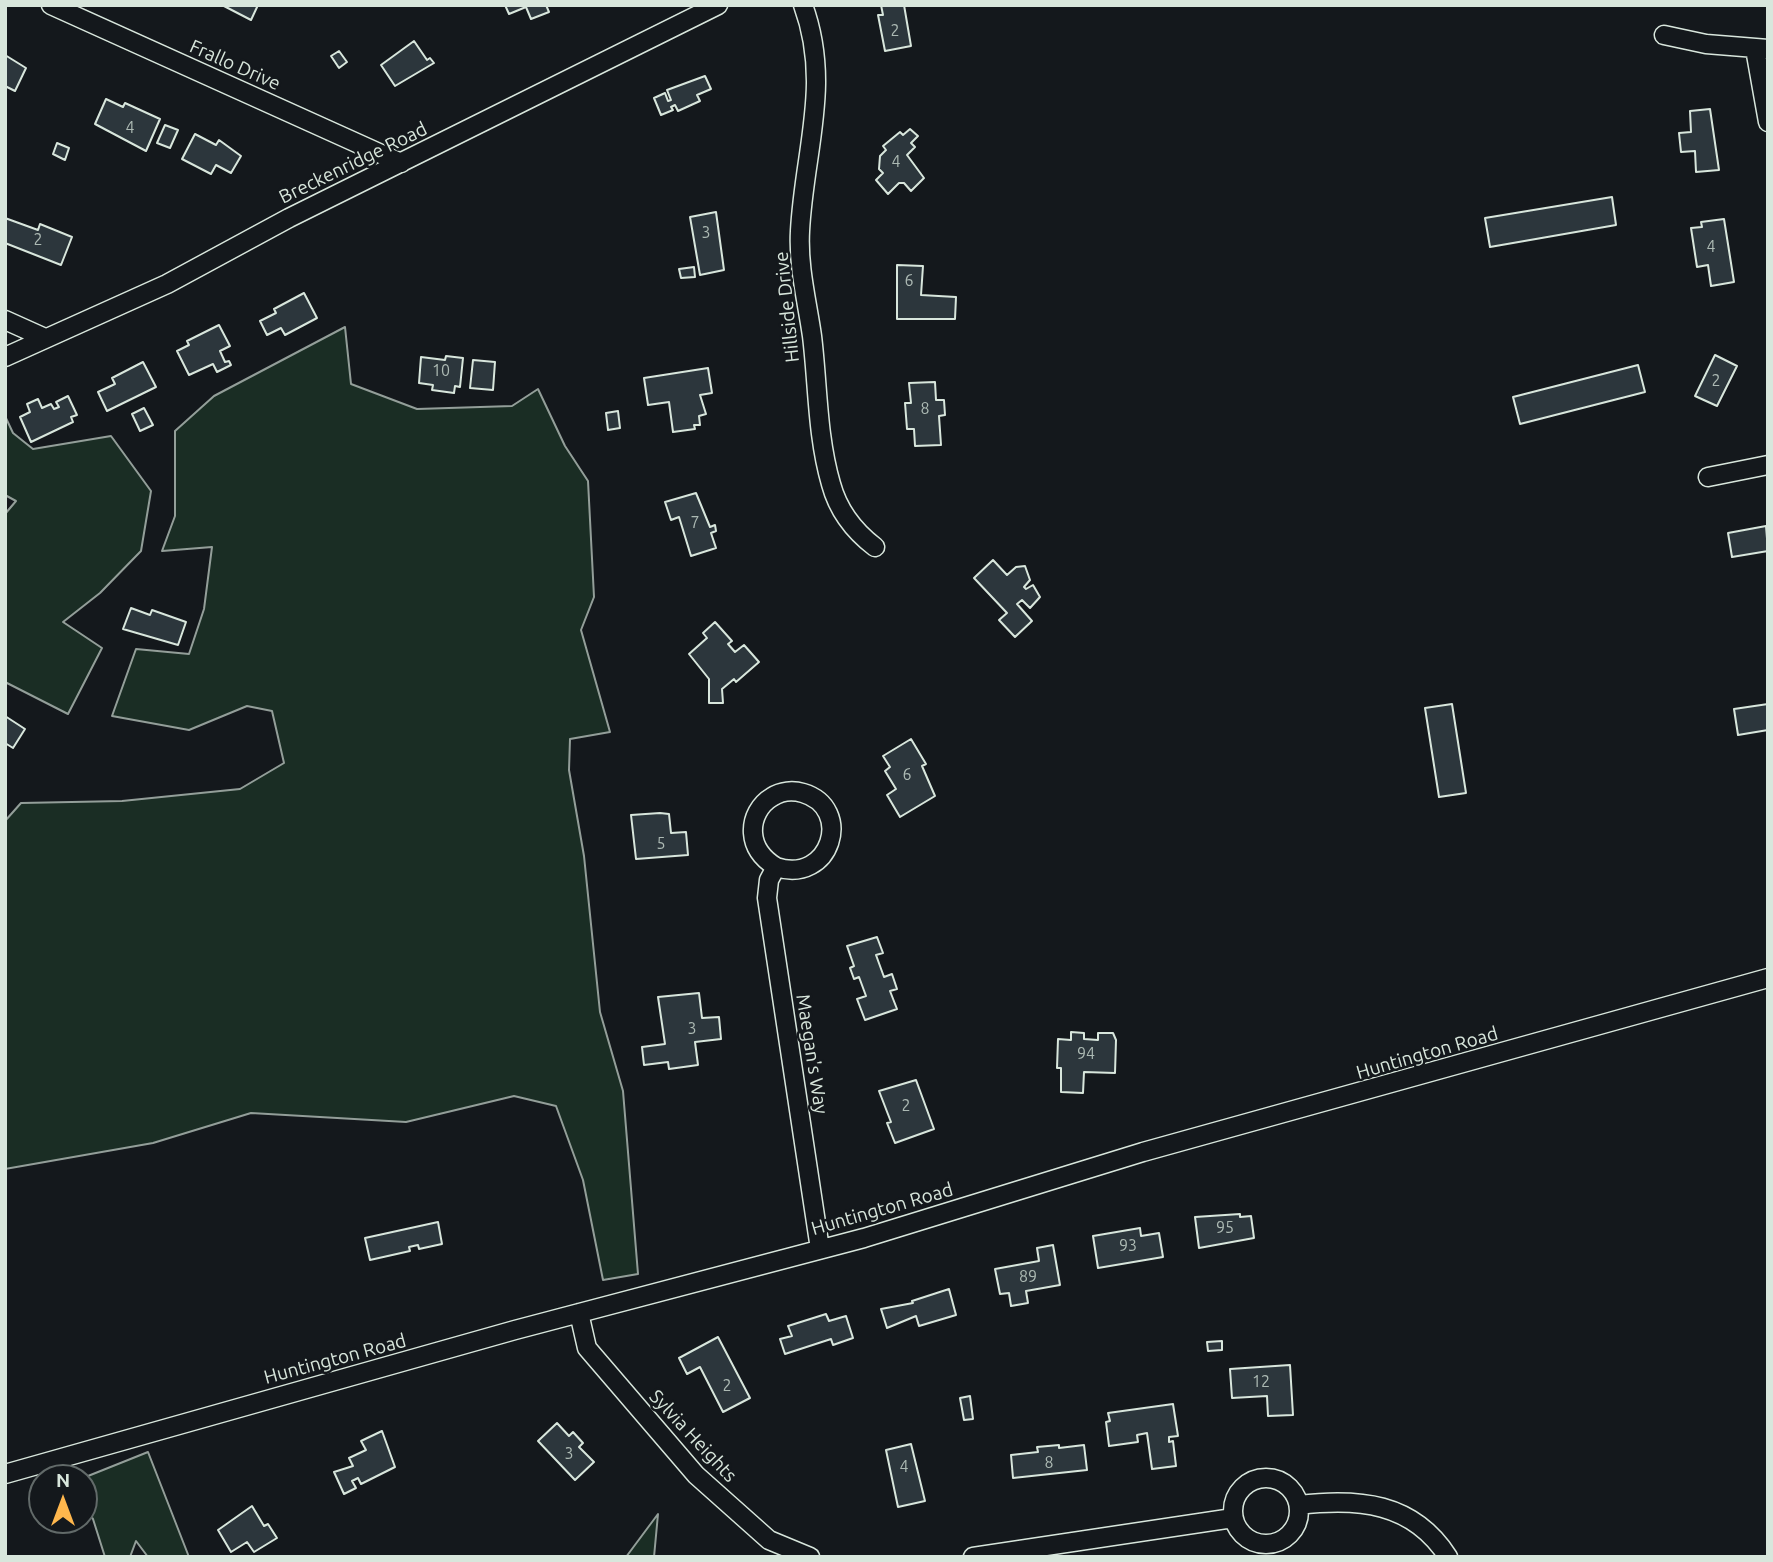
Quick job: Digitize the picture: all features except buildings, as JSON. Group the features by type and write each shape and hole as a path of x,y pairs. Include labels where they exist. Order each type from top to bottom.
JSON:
{"street":[{"name":"Frallo Drive","path":"51,5 401,163"},
{"name":"Breckenridge Road","path":"5,357 166,284 718,5"},
{"name":"Hillside Drive","path":"803,5 814,36 817,82 800,232 801,274 812,335 819,418 831,484 843,513 858,534 876,547"},
{"path":"1664,35 1706,44 1761,49 1768,122"},
{"path":"5,320 44,338"},
{"path":"1709,477 1768,465"},
{"path":"792,791 808,794 821,803 829,816 832,831 828,847 817,861 802,869 776,867 762,856 754,841 755,816 764,803 777,794 792,791"},
{"name":"Maegan's Way","path":"776,867 769,880 767,898 820,1249"},
{"name":"Huntington Road","path":"5,1474 579,1313 938,1216 1143,1152 1768,978"},
{"name":"Sylvia Heights","path":"579,1313 587,1348 696,1475 769,1540 810,1557"},
{"path":"1260,1478 1272,1478 1288,1485 1299,1505 1298,1519 1292,1531 1275,1543 1262,1544 1249,1539 1238,1530 1233,1518 1236,1494 1244,1485 1260,1478"},
{"path":"1299,1505 1348,1501 1392,1509 1425,1529 1448,1557"},
{"path":"973,1557 1233,1518"}],"green space":[{"path":"345,327 351,384 417,409 512,406 538,389 565,446 588,481 594,597 581,630 610,732 570,739 569,770 584,856 600,1012 623,1091 638,1274 603,1280 583,1180 556,1106 514,1096 406,1122 251,1113 153,1143 5,1169 5,821 21,803 122,801 240,789 284,763 272,711 247,706 189,730 112,716 136,649 189,654 204,609 212,547 162,551 175,516 175,431 214,396"},
{"path":"5,416 13,433 33,449 111,436 151,491 141,551 100,593 63,622 102,648 68,714 5,682 5,514 16,501 5,495"},
{"path":"148,1452 189,1557 148,1557 136,1541 130,1557 105,1557 98,1534 98,1472"},
{"path":"658,1514 654,1557 626,1557"}]}
